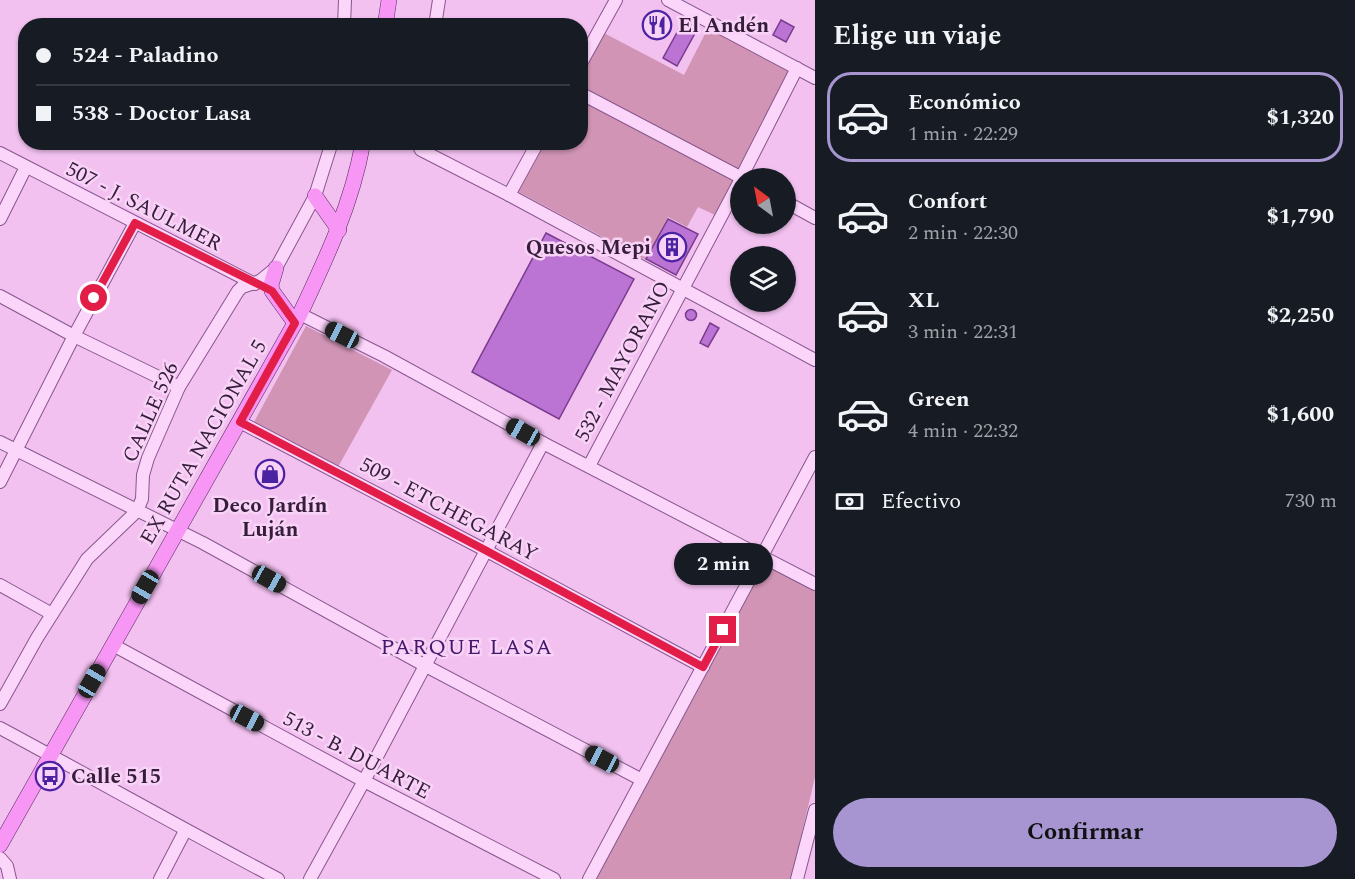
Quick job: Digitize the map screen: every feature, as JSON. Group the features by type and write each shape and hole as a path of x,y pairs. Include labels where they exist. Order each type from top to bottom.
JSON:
{"main road":[{"path":"386,18 389,0"},
{"name":"EX RUTA NACIONAL 5","path":"0,845 297,319 339,230 361,150"},
{"path":"315,196 339,230"},
{"path":"276,268 271,285 272,291 297,319"}],"street":[{"path":"344,18 345,0"},
{"path":"438,18 439,0"},
{"path":"588,51 616,0"},
{"path":"668,0 815,78"},
{"name":"532 - MAYORANO","path":"747,168 797,68"},
{"path":"588,97 730,173"},
{"path":"276,268 315,196 329,150"},
{"path":"421,150 815,360"},
{"path":"509,195 534,150"},
{"name":"507 - J. SAULMER","path":"0,153 272,291"},
{"path":"0,219 26,167"},
{"name":"532 - MAYORANO","path":"589,466 730,199"},
{"path":"796,208 815,218"},
{"path":"0,482 74,336 135,223"},
{"name":"CALLE 526","path":"136,511 142,499 143,475 148,458 179,387 238,291 267,277 276,268"},
{"path":"0,296 74,336 179,387"},
{"path":"297,319 384,356 543,443 815,584"},
{"name":"509 - ETCHEGARAY","path":"240,422 703,667"},
{"path":"0,442 178,530 424,665 642,780"},
{"name":"532 - MAYORANO","path":"310,879 543,443"},
{"path":"589,879 815,458"},
{"path":"0,704 87,559 136,511"},
{"path":"0,585 52,614"},
{"name":"513 - B. DUARTE","path":"113,645 364,781 554,879"},
{"path":"0,729 185,831 278,879"},
{"path":"797,879 815,810"},
{"path":"160,879 185,831"},
{"path":"0,858 10,873 10,879"}],"shaded area":[{"path":"708,28 790,71 739,168 730,168 730,186 715,215 698,207 687,227 668,217 646,260 517,191 539,150 588,150 588,59 602,32 684,75"},
{"path":"306,326 392,370 338,467 254,422"},
{"path":"762,562 815,590 815,777 791,879 596,879"}],"building":[{"path":"685,18 699,26 677,66 663,58"},
{"path":"781,20 794,27 786,42 773,35"},
{"name":"Quesos Mepi","path":"668,219 698,234 676,275 646,259"},
{"path":"546,233 634,279 559,419 472,372"},
{"path":"691,309 697,315 691,321 685,315"},
{"path":"710,323 719,328 708,347 700,343"}],"place":[{"name":"El Andén","path":"657,25"},
{"name":"Quesos Mepi","path":"672,247"},
{"name":"Deco Jardín Luján","path":"270,474"},
{"name":"Calle 515","path":"50,776"}],"district":[{"name":"PARQUE LASA","path":"467,646"}],"route":[{"path":"94,298 135,223 272,291 295,323 240,422 703,667 723,630"}]}
